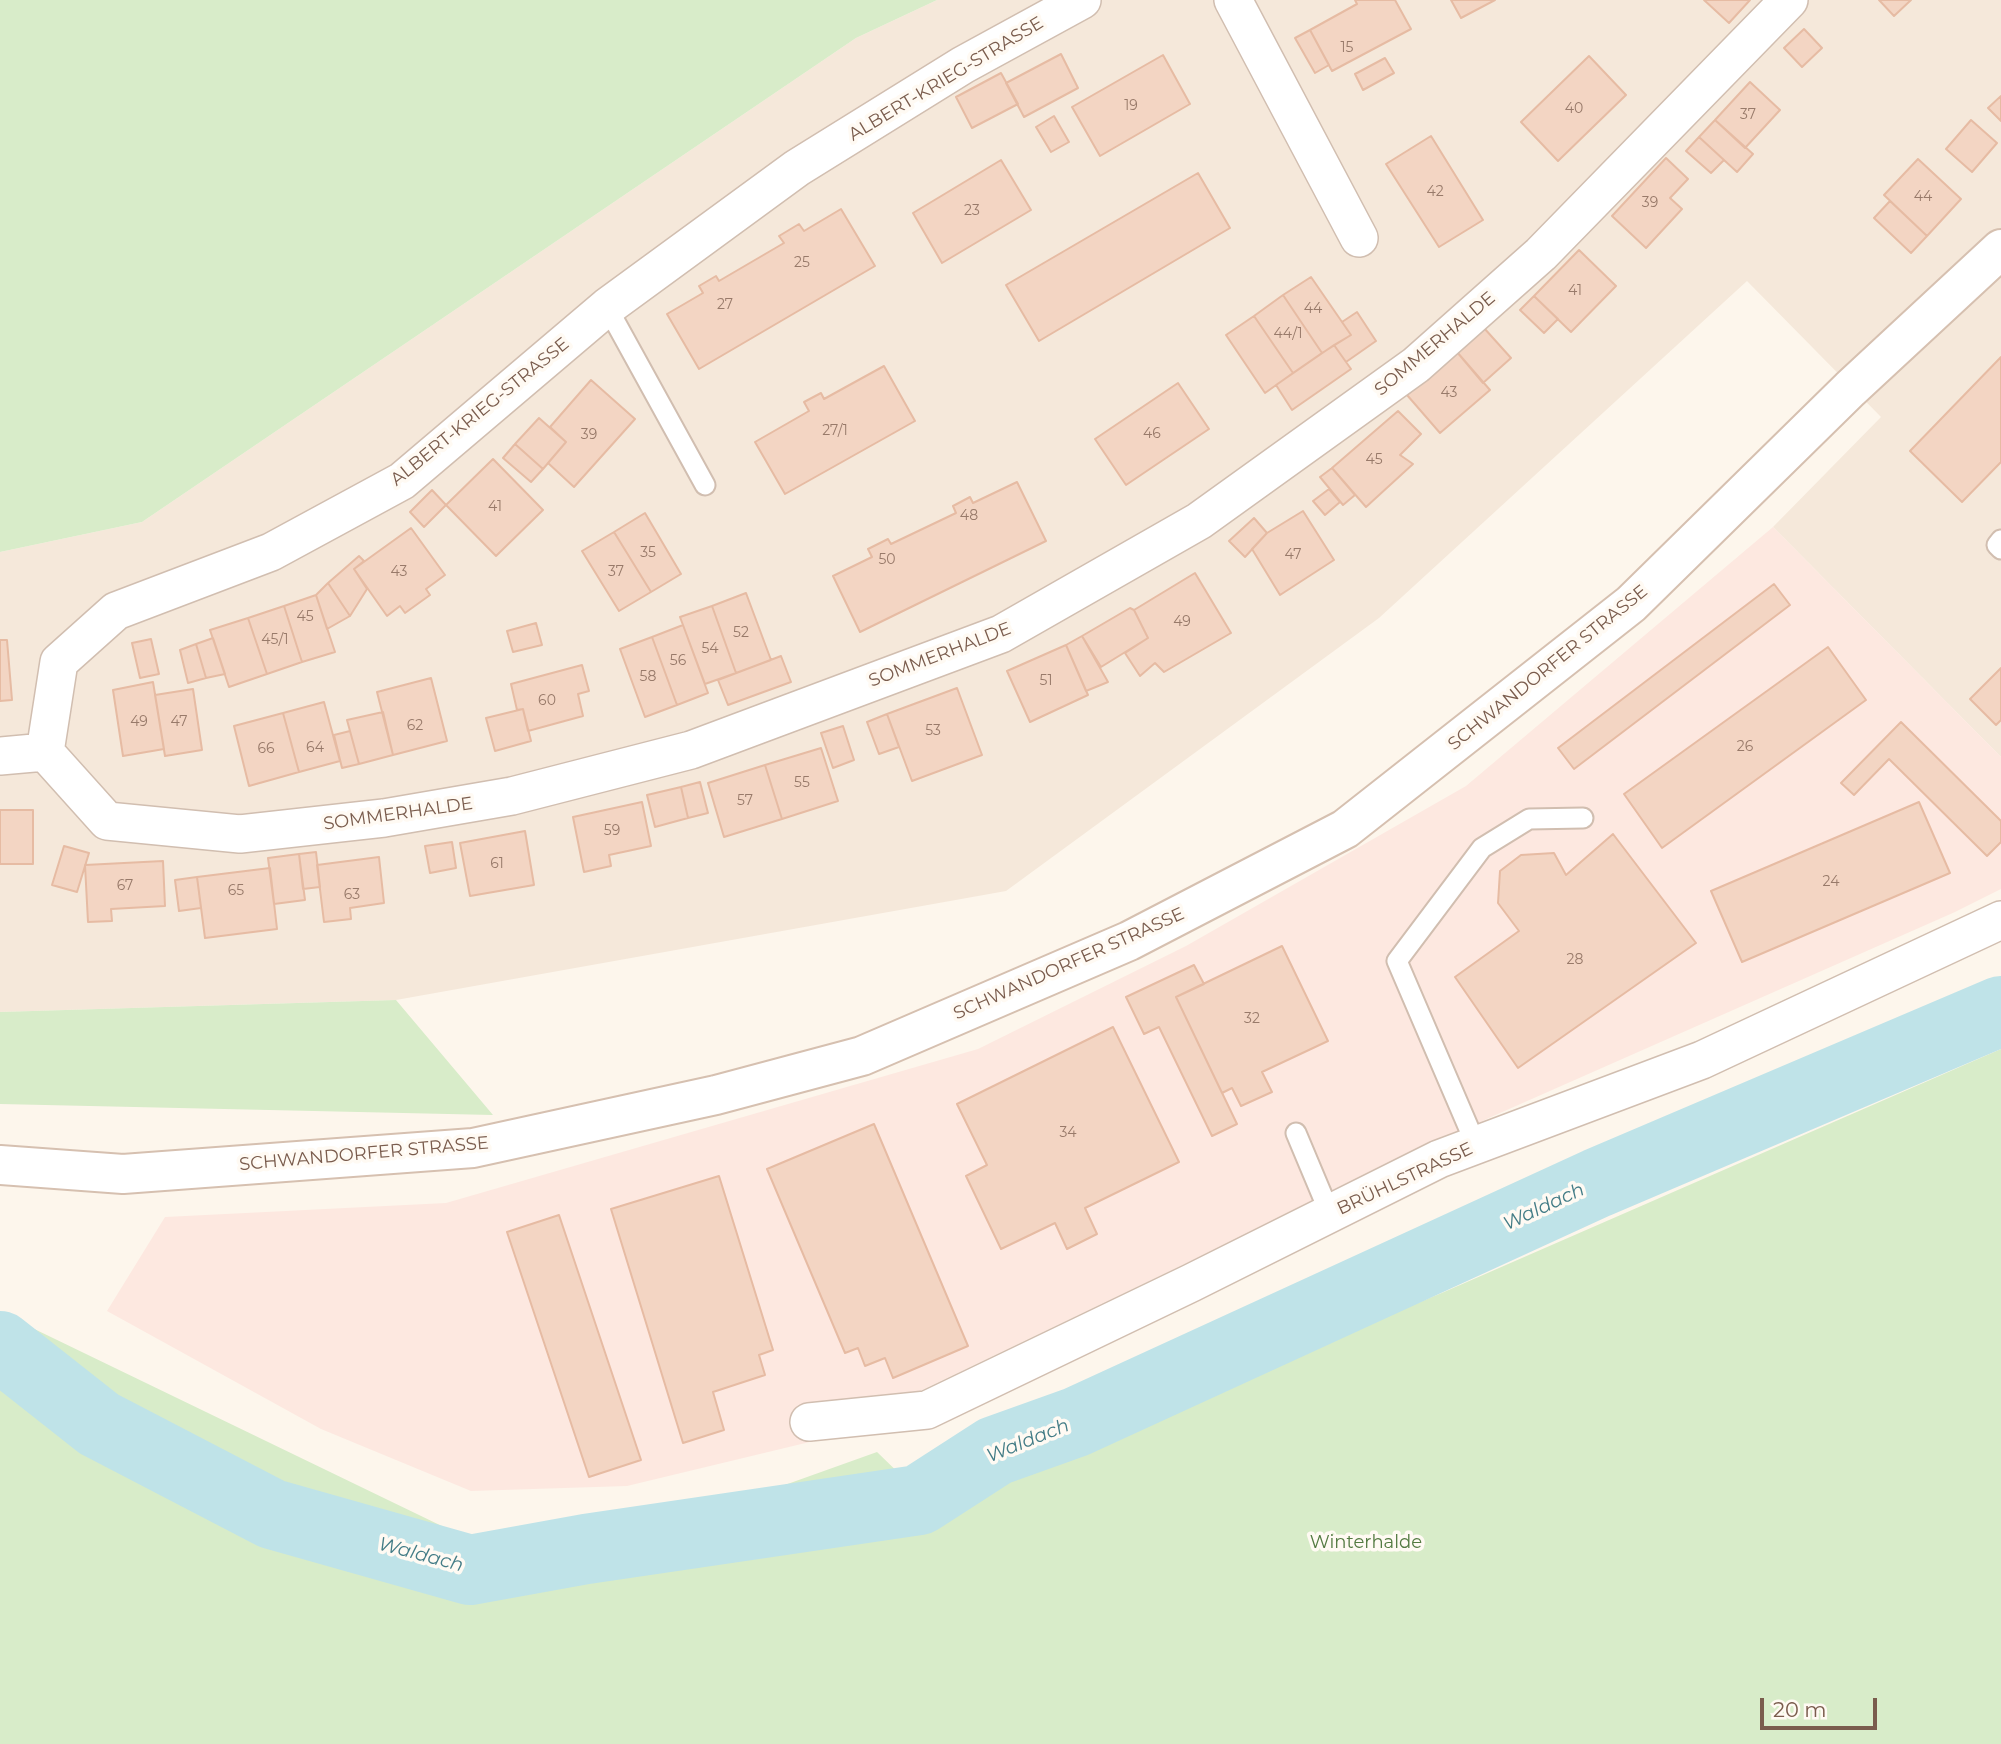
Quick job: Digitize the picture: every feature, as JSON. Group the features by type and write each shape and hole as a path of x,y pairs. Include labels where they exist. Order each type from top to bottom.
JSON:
{"main road":[{"name":"SCHWANDORFER STRASSE","path":"0,1165 123,1174 472,1147 716,1095 862,1056 1129,941 1345,830 1631,604 1850,389 2001,249"}],"street":[{"name":"ALBERT-KRIEG-STRASSE","path":"45,752 59,662 116,611 271,552 402,481 607,307 797,168 963,65 1082,0"},
{"path":"1233,0 1359,238"},
{"name":"SOMMERHALDE","path":"45,752 107,821 240,834 384,818 512,796 691,750 1001,634 1199,521 1416,365 1541,254 1789,0"},
{"path":"0,756 45,752"},
{"name":"BRÜHLSTRASSE","path":"809,1422 927,1410 1439,1159 1702,1060 2001,920"}],"lane":[{"path":"607,307 705,485"},
{"path":"2001,540 1997,545 2001,549"},
{"path":"1476,1145 1397,961 1482,848 1530,819 1583,818"},
{"path":"1296,1133 1330,1214"}],"shaded area":[{"path":"937,0 2001,0 2001,757 1773,527 1881,417 1747,281 1379,618 1006,891 396,1000 0,1012 0,552 142,522 856,38"},
{"path":"1773,527 2001,757 2001,889 1955,912 1491,1117 818,1440 627,1486 471,1491 321,1429 107,1311 165,1217 446,1203 978,1049 1186,946 1466,786"}],"green space":[{"path":"0,0 937,0 856,38 142,522 0,552"},
{"path":"396,1000 493,1115 0,1104 0,1012"},
{"name":"Winterhalde","path":"2001,1049 2001,1744 0,1744 0,1316 24,1324 479,1544 726,1506 877,1452 939,1512 1002,1476 1444,1292"}],"building":[{"path":"1355,0 1395,0 1411,29 1332,71 1310,30 1357,4"},
{"path":"1451,0 1495,0 1461,18"},
{"path":"1704,0 1750,0 1729,23"},
{"path":"1879,0 1911,0 1894,16"},
{"path":"1804,29 1822,48 1802,67 1784,48"},
{"path":"1310,30 1329,65 1315,73 1295,38"},
{"path":"1061,54 1078,88 1024,117 1006,83"},
{"path":"1163,55 1190,104 1100,156 1072,107"},
{"path":"1589,56 1626,95 1558,161 1521,122"},
{"path":"1385,58 1394,73 1363,90 1355,74"},
{"path":"1001,73 1018,104 972,128 956,97"},
{"path":"1750,82 1780,110 1745,148 1715,120"},
{"path":"2001,96 2001,121 1988,108"},
{"path":"1054,116 1069,142 1051,152 1036,127"},
{"path":"1715,120 1753,154 1737,172 1699,137"},
{"path":"1971,120 1997,143 1972,172 1946,149"},
{"path":"1431,136 1483,220 1439,247 1386,164"},
{"path":"1699,137 1724,160 1711,173 1686,151"},
{"path":"1666,158 1688,179 1670,198 1682,209 1646,248 1612,216"},
{"path":"1918,159 1961,199 1927,236 1884,195"},
{"path":"1001,160 1031,210 942,263 913,213"},
{"path":"1198,173 1230,228 1039,341 1006,285"},
{"path":"1890,201 1927,236 1911,253 1874,218"},
{"path":"841,209 875,266 699,369 667,314 703,293 699,286 716,276 719,281 784,243 779,236 799,224 804,231"},
{"path":"1579,250 1616,286 1571,332 1534,296"},
{"path":"1311,277 1351,335 1322,353 1283,295"},
{"path":"1283,295 1322,353 1293,373 1254,316"},
{"path":"1534,296 1558,319 1544,333 1520,310"},
{"path":"1357,312 1376,341 1346,362 1334,345 1351,335 1342,322"},
{"path":"1254,316 1293,373 1265,393 1226,335"},
{"path":"1484,328 1511,358 1483,383 1457,352"},
{"path":"1334,345 1351,369 1292,410 1276,385"},
{"path":"1457,352 1490,390 1440,433 1407,395"},
{"path":"2001,357 2001,462 1962,502 1910,451"},
{"path":"884,366 915,421 785,494 755,442 809,411 804,402 821,393 824,399"},
{"path":"591,380 635,419 574,487 548,463 566,442 550,427"},
{"path":"1178,383 1209,429 1126,485 1095,439"},
{"path":"1398,411 1421,434 1400,455 1413,464 1366,507 1332,468"},
{"path":"539,418 566,442 543,469 515,444"},
{"path":"515,444 543,469 531,482 503,458"},
{"path":"493,459 543,510 496,556 446,505"},
{"path":"1332,468 1355,495 1343,505 1320,477"},
{"path":"1017,482 1046,541 860,632 833,576 872,557 868,549 888,539 891,544 956,513 953,506 970,497 973,503"},
{"path":"1329,489 1340,502 1325,515 1313,501"},
{"path":"432,490 446,505 424,527 410,512"},
{"path":"1303,511 1334,560 1280,595 1252,549 1267,533"},
{"path":"645,513 681,574 651,592 614,532"},
{"path":"1254,518 1267,533 1245,557 1229,541"},
{"path":"411,528 445,575 426,589 430,595 405,613 400,606 387,616 354,569"},
{"path":"614,532 651,592 619,611 582,551"},
{"path":"359,556 364,561 354,569 367,589 350,616 328,583"},
{"path":"1195,573 1231,633 1164,672 1155,663 1140,676 1125,653 1148,638 1134,610"},
{"path":"328,583 350,616 327,629 316,595"},
{"path":"1774,584 1790,605 1574,769 1558,748"},
{"path":"746,593 771,660 736,673 712,606"},
{"path":"316,595 335,652 302,662 284,606"},
{"path":"284,606 302,662 267,674 248,618"},
{"path":"712,606 736,673 705,684 680,617"},
{"path":"1130,608 1134,610 1148,638 1101,667 1082,636"},
{"path":"248,618 267,674 229,687 210,630"},
{"path":"536,623 542,645 513,652 507,631"},
{"path":"683,625 708,693 677,705 652,637"},
{"path":"1082,636 1108,682 1086,691 1066,645"},
{"path":"652,637 677,705 645,717 620,649"},
{"path":"213,638 225,674 206,678 196,644"},
{"path":"151,639 159,674 140,678 132,643"},
{"path":"0,640 7,640 12,700 0,701"},
{"path":"196,644 206,678 188,683 180,650"},
{"path":"1066,645 1088,695 1030,722 1007,671"},
{"path":"1828,647 1866,700 1662,848 1624,794"},
{"path":"781,656 791,682 728,705 718,680"},
{"path":"582,665 589,691 578,694 583,716 528,731 523,709 517,710 511,684"},
{"path":"2001,668 2001,720 1996,725 1970,699"},
{"path":"431,678 447,741 393,755 377,692"},
{"path":"153,682 164,749 123,756 113,690"},
{"path":"957,688 982,755 912,781 887,714"},
{"path":"193,689 202,750 165,756 155,695"},
{"path":"324,702 340,761 299,772 283,713"},
{"path":"523,709 531,741 495,751 486,718"},
{"path":"383,712 393,755 359,764 347,720"},
{"path":"283,713 299,772 249,786 234,726"},
{"path":"887,714 899,747 879,754 867,722"},
{"path":"1901,722 2001,821 2001,842 1987,856 1889,759 1854,795 1841,783"},
{"path":"843,726 854,760 833,768 821,733"},
{"path":"350,731 359,764 342,768 334,735"},
{"path":"821,748 838,801 782,819 765,765"},
{"path":"765,765 782,819 724,837 708,783"},
{"path":"700,782 708,813 688,818 681,787"},
{"path":"681,787 688,818 655,827 647,795"},
{"path":"642,802 651,846 609,855 611,866 584,872 573,817"},
{"path":"1919,802 1950,873 1742,962 1711,891"},
{"path":"0,810 33,810 33,864 0,864"},
{"path":"525,831 534,885 470,896 460,843"},
{"path":"1613,834 1696,943 1518,1068 1455,977 1519,931 1498,903 1500,871 1521,855 1554,853 1566,875"},
{"path":"452,842 456,868 430,873 425,846"},
{"path":"64,846 89,853 77,892 52,885"},
{"path":"316,852 320,887 303,889 299,854"},
{"path":"299,854 305,900 274,904 268,858"},
{"path":"379,857 384,903 350,908 351,919 324,922 317,865"},
{"path":"163,861 165,906 111,909 112,921 88,922 85,865"},
{"path":"270,868 277,929 205,938 197,877"},
{"path":"197,877 201,908 179,911 175,880"},
{"path":"1282,946 1328,1041 1262,1072 1272,1092 1241,1106 1232,1088 1222,1093 1176,997"},
{"path":"1194,965 1204,984 1176,997 1237,1124 1212,1136 1159,1027 1144,1034 1126,997"},
{"path":"1113,1027 1179,1162 1085,1208 1097,1234 1067,1249 1055,1223 1001,1249 966,1176 987,1165 957,1104"},
{"path":"874,1124 968,1346 893,1378 885,1358 865,1366 858,1348 845,1353 767,1169"},
{"path":"719,1176 773,1350 759,1355 765,1375 713,1392 724,1430 683,1443 611,1209"},
{"path":"559,1215 641,1460 589,1477 507,1232"}],"waterway":[{"name":"Waldach","path":"0,1346 99,1424 272,1514 470,1570 586,1549 919,1500 995,1451 1076,1422 1597,1183 2001,1011"}]}
